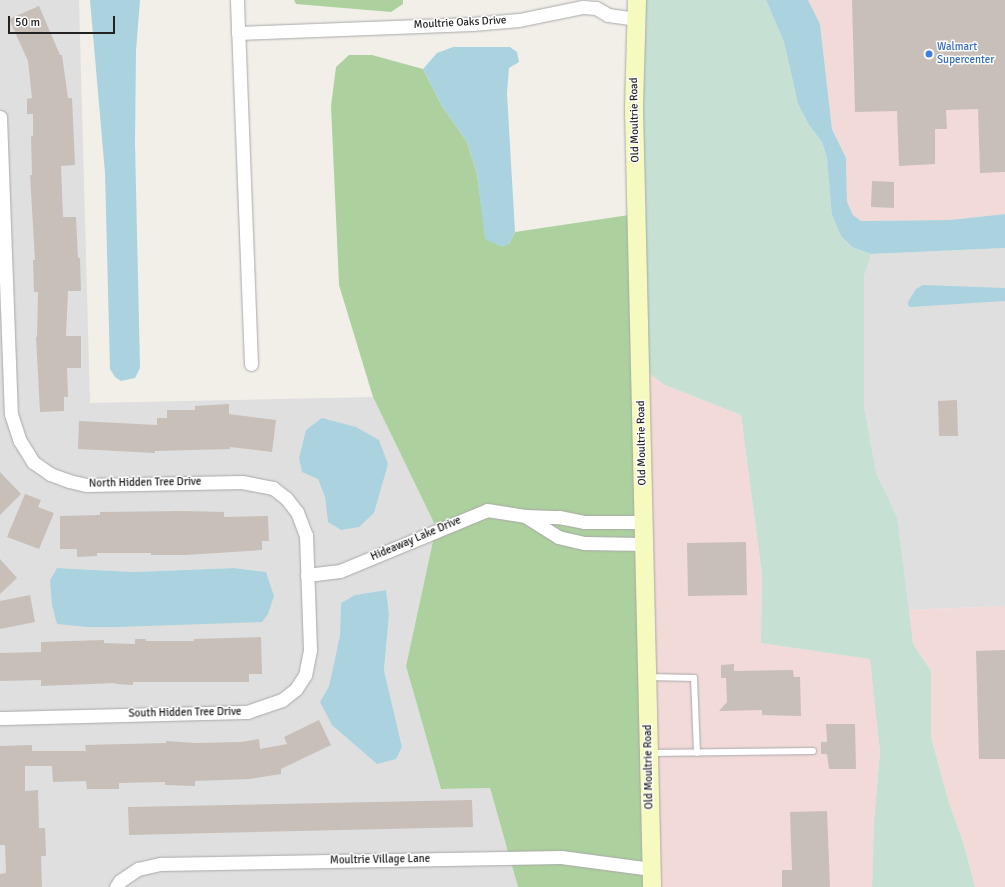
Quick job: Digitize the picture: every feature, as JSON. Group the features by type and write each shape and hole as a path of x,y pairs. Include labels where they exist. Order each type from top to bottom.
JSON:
{"main road":[{"name":"Old Moultrie Road","path":"636,0 634,109 652,887"}],"street":[{"path":"237,0 251,364"},
{"name":"Moultrie Oaks Drive","path":"238,34 281,33 342,28 488,23 519,20 582,7 596,8 608,15 636,19"},
{"name":"North Hidden Tree Drive","path":"0,117 11,414 20,441 33,462 50,474 69,481 87,485 242,482 273,488 286,498 297,512 306,535 307,576"},
{"name":"Hideaway Lake Drive","path":"307,576 340,571 487,510 526,516 559,517 584,522 643,522"},
{"name":"Hideaway Lake Drive","path":"526,516 558,537 584,543 644,544"},
{"name":"South Hidden Tree Drive","path":"0,718 248,712 282,700 296,689 305,676 310,650 307,576"},
{"name":"Moultrie Village Lane","path":"116,887 120,881 138,869 160,864 561,857 651,869"}],"lane":[{"path":"647,677 694,678 697,753"},
{"path":"649,754 813,751"}],"shaded area":[{"path":"0,0 79,0 90,403 373,397 436,527 406,666 441,789 490,788 518,887 0,887","holes":["318,479 341,530 328,522 325,497","57,568 134,572 234,568 266,572 50,580","385,590 389,615 384,670 402,747 320,702 329,686 340,635 341,603 355,595"]},
{"path":"808,0 1005,0 1005,214 950,220 861,221 853,215 847,202 846,158 832,129 820,24"},
{"path":"1005,248 1005,606 908,610 897,517 876,472 864,406 864,277 871,254"},
{"path":"647,372 665,385 741,415 762,575 761,643 871,659 880,752 874,821 872,887 659,887"},
{"path":"1005,606 1005,887 975,887 964,845 949,803 931,737 931,671 913,644 908,610"}],"green space":[{"path":"294,0 403,0 403,4 391,12 296,4"},
{"path":"644,0 766,0 784,42 798,104 809,125 822,142 827,158 841,236 852,247 871,254 864,277 864,406 876,472 897,517 913,644 931,671 931,737 949,803 964,845 975,887 872,887 874,821 880,752 870,659 761,643 762,575 741,415 665,385 647,372 641,109"},
{"path":"349,55 372,55 423,69 442,106 467,142 477,174 486,239 509,244 515,232 629,215 644,887 518,887 490,788 441,789 406,666 436,527 373,397 339,285 331,106 336,67"}],"water":[{"path":"90,0 140,0 136,51 135,143 140,368 135,378 121,381 115,377 110,369 105,173"},
{"path":"766,0 808,0 820,24 832,129 846,158 847,202 853,215 861,221 950,220 1005,214 1005,248 871,254 852,247 841,236 832,214 827,158 822,142 809,125 798,104 784,42"},
{"path":"453,47 510,47 517,52 519,62 509,68 507,93 515,232 509,244 502,247 485,239 477,174 467,142 442,106 423,69 437,53"},
{"path":"923,285 1005,288 1005,301 910,307 908,302 916,289"},
{"path":"322,418 356,427 379,440 388,464 374,513 359,527 341,530 328,522 325,497 318,479 302,472 299,458 306,430"},
{"path":"57,568 134,572 234,568 266,572 274,596 268,614 262,622 117,627 88,627 57,624 52,605 50,580"},
{"path":"386,590 389,615 384,670 402,747 396,759 377,764 332,725 320,702 329,686 340,635 341,603 355,595"}],"building":[{"name":"Walmart Supercenter","path":"852,0 1005,0 1005,172 980,173 978,109 946,110 947,129 935,129 935,164 899,166 897,111 855,112"},
{"path":"39,6 60,55 62,55 68,98 72,98 75,165 61,166 63,217 76,217 78,258 80,258 81,291 68,291 66,336 81,336 81,368 67,368 68,397 64,397 64,411 40,412 36,337 38,292 34,292 33,260 35,260 30,175 32,175 31,136 33,136 33,114 27,114 27,99 32,98 28,61 9,19"},
{"path":"872,181 894,182 894,208 871,207"},
{"path":"957,400 958,436 939,436 938,401"},
{"path":"229,404 229,414 276,420 272,452 230,447 230,449 155,451 155,453 78,449 79,421 157,425 157,418 167,418 167,410 195,410 195,406"},
{"path":"0,472 21,494 0,515"},
{"path":"25,494 41,500 38,507 54,513 39,549 7,537"},
{"path":"100,512 224,512 224,517 268,516 269,541 262,541 262,550 185,555 151,555 151,553 97,553 97,556 77,557 77,549 60,549 60,516 100,515"},
{"path":"746,542 747,595 688,596 687,543"},
{"path":"0,559 17,578 0,594"},
{"path":"30,595 35,622 0,629 0,601"},
{"path":"261,637 262,674 249,674 249,682 133,682 133,685 115,684 116,683 41,686 41,680 0,681 0,653 41,652 41,642 104,640 104,643 135,644 135,639 146,639 146,641 194,641 194,639"},
{"path":"1005,650 1005,759 979,759 976,651"},
{"path":"734,664 734,671 793,670 794,677 800,677 801,716 762,715 762,710 719,711 727,702 726,678 721,678 721,665"},
{"path":"319,720 331,745 281,769 281,774 250,779 195,781 195,786 165,785 165,782 119,783 119,789 87,789 86,781 53,782 52,766 25,766 25,791 38,790 39,828 45,828 46,856 41,856 42,887 0,887 0,874 6,873 5,845 0,845 0,746 32,745 32,751 86,751 85,745 166,743 166,741 196,743 241,742 259,739 260,749 287,744 284,737"},
{"path":"826,724 855,724 856,769 829,769 827,754 821,754 821,742 827,742"},
{"path":"472,800 473,827 129,835 128,807"},
{"path":"827,811 830,887 782,887 782,870 792,870 790,812"}],"place":[{"name":"Walmart Supercenter","path":"929,54"}]}
